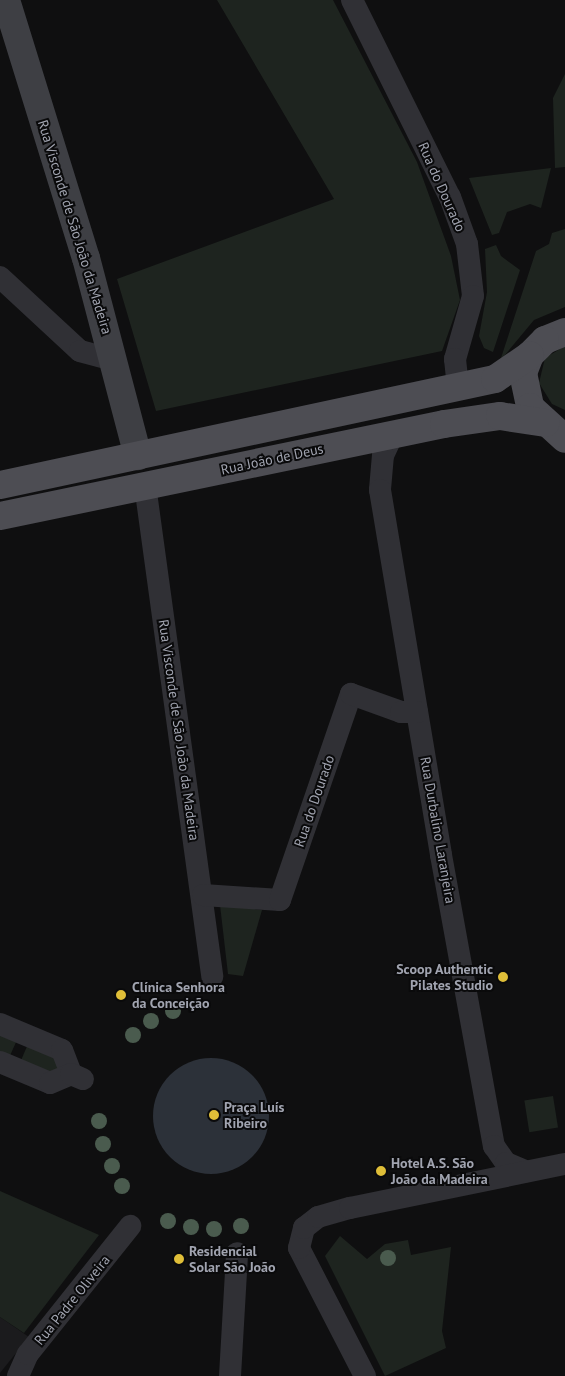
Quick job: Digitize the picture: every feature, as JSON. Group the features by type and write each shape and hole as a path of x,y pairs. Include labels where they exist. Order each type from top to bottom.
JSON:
{"main road":[{"path":"0,485 495,379 530,355 545,340 565,332"},
{"path":"530,355 524,387 530,407 557,430"},
{"name":"Rua João de Deus","path":"0,516 393,434 500,416 557,430"}],"street":[{"name":"Rua Visconde de São João da Madeira","path":"6,0 114,360 138,456"},
{"name":"Rua do Dourado","path":"352,0 450,197 467,244 474,296 455,359 458,387"},
{"path":"0,277 80,352 114,360"},
{"name":"Rua Durbalino Laranjeira","path":"393,434 383,455 380,490 417,712 494,1146 506,1162 525,1171"},
{"name":"Rua Visconde de São João da Madeira","path":"145,485 203,896 212,976"},
{"name":"Rua do Dourado","path":"203,896 280,900 351,694 400,712 417,712"},
{"path":"0,1024 62,1050 77,1077 50,1083 0,1062"},
{"path":"365,1376 299,1248 304,1228 318,1217 350,1208 565,1164"},
{"name":"Rua Padre Oliveira","path":"18,1376 28,1354 130,1226"},
{"path":"230,1376 237,1253"}],"shaded area":[{"path":"217,0 333,0 417,162 451,256 460,300 442,351 156,411 117,279 334,199"},
{"path":"565,74 565,167 555,168 553,98"},
{"path":"551,168 541,208 530,204 507,212 499,233 492,235 469,178"},
{"path":"565,229 565,307 534,320 500,361 536,251 549,244 552,233"},
{"path":"496,245 501,256 520,270 493,352 484,348 479,336 487,292 485,249"},
{"path":"565,346 565,410 552,404 539,383 545,358"},
{"path":"220,905 262,910 243,976 228,974"},
{"path":"0,1033 17,1040 8,1060 0,1057"},
{"path":"28,1044 55,1056 59,1065 55,1073 19,1065"},
{"path":"211,1058 233,1062 243,1067 252,1075 260,1084 265,1094 269,1116 265,1138 260,1148 252,1157 243,1165 233,1170 211,1174 189,1170 179,1165 170,1157 162,1148 157,1138 153,1116 157,1094 162,1084 170,1075 179,1067 189,1062"},
{"path":"553,1096 558,1128 529,1132 524,1101"},
{"path":"0,1191 99,1235 24,1333 0,1317"},
{"path":"340,1236 367,1259 385,1244 408,1240 411,1255 451,1247 442,1331 446,1348 385,1376 325,1256"},
{"path":"0,1317 29,1337 0,1373"}],"place":[{"name":"Scoop Authentic Pilates Studio","path":"503,977"},
{"name":"Clínica Senhora da Conceição","path":"121,995"},
{"name":"Praça Luís Ribeiro","path":"214,1115"},
{"name":"Hotel A.S. São João da Madeira","path":"381,1171"},
{"name":"Residencial Solar São João","path":"179,1259"}]}
